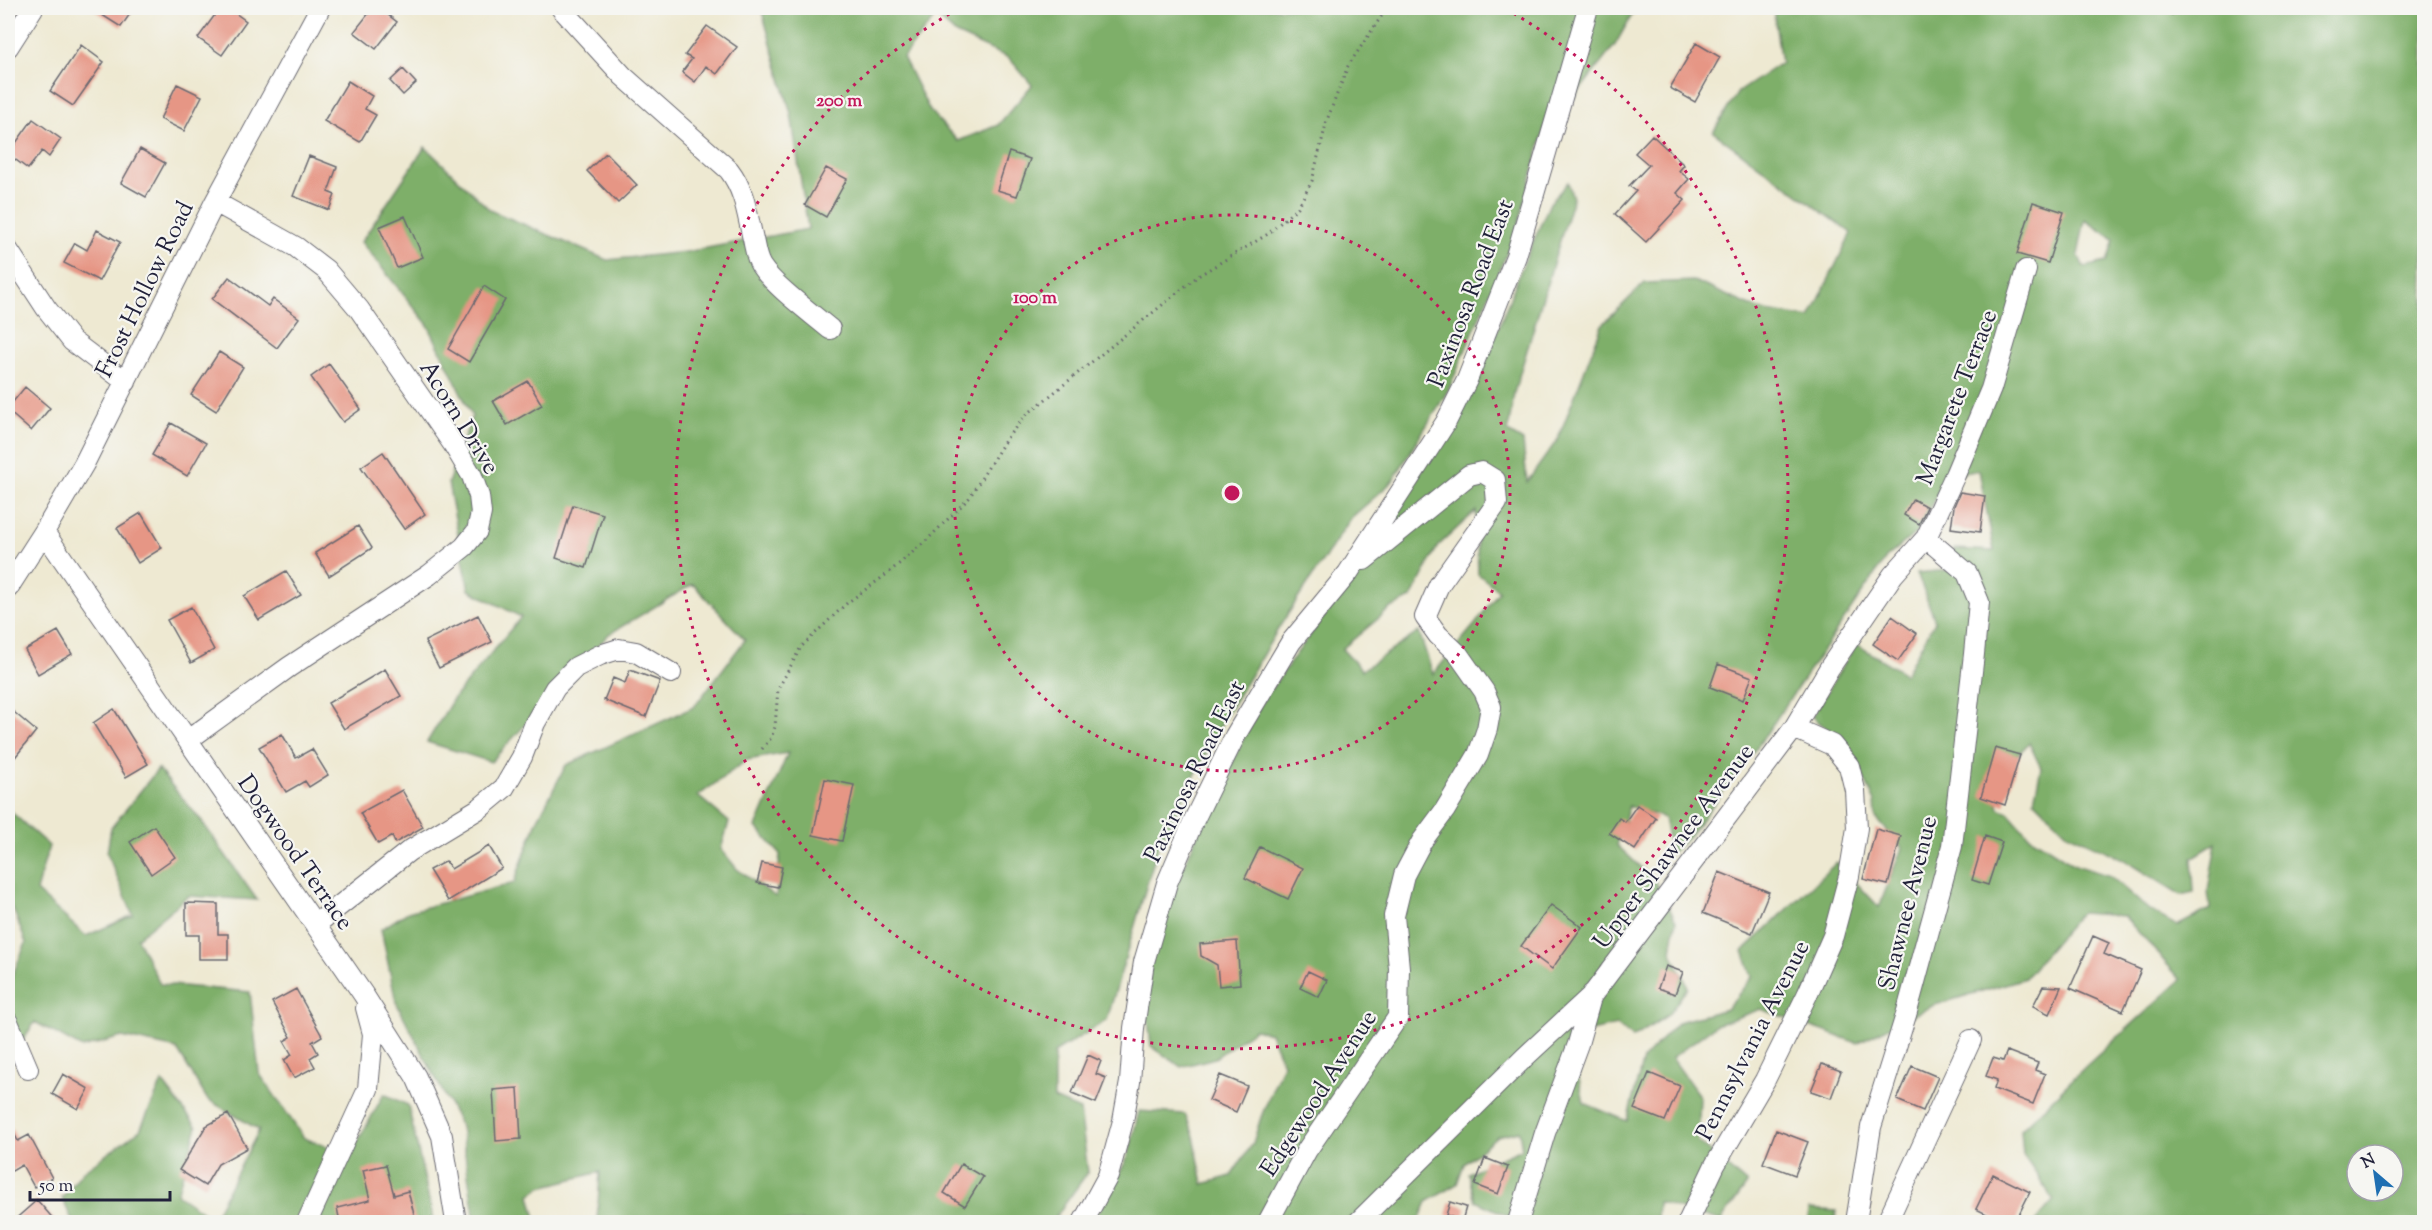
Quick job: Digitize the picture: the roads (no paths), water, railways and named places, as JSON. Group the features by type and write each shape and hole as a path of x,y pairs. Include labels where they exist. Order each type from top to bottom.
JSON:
{"street":[{"path":"8,47 33,8"},
{"name":"Frost Hollow Road","path":"8,588 84,464 215,202 320,8"},
{"path":"561,8 623,76 729,170 744,195 757,256 762,267 792,297 830,329"},
{"name":"Paxinosa Road East","path":"1083,1222 1108,1176 1123,1121 1130,1082 1134,1028 1144,962 1167,883 1193,822 1235,736 1291,642 1348,573 1446,422 1467,380 1516,256 1588,8"},
{"name":"Acorn Drive","path":"188,740 289,667 429,576 464,548 477,531 481,513 479,496 472,477 453,444 358,309 326,270 296,247 215,202"},
{"path":"8,250 46,308 72,341 126,382"},
{"name":"Margarete Terrace","path":"1926,538 1991,389 2026,270"},
{"name":"Paxinosa Road East","path":"1348,573 1469,475 1482,472 1495,480 1497,503 1439,585 1425,617 1438,635"},
{"name":"Dogwood Terrace","path":"44,532 363,994 416,1077 442,1136 456,1222"},
{"name":"Upper Shawnee Avenue","path":"1358,1222 1525,1057 1593,994 1794,728 1830,667 1893,575 1926,538"},
{"name":"Shawnee Avenue","path":"1856,1222 1871,1127 1906,1015 1952,846 1974,654 1978,602 1967,573 1926,538"},
{"name":"Edgewood Avenue","path":"1268,1222 1307,1150 1398,1017 1399,968 1394,916 1404,875 1422,841 1445,810 1478,755 1487,729 1491,707 1484,691 1458,654 1438,635"},
{"path":"315,925 409,851 480,808 504,788 522,757 535,723 555,688 576,667 600,655 619,650 636,652 670,673"},
{"name":"Pennsylvania Avenue","path":"1688,1222 1715,1165 1766,1080 1807,995 1833,936 1849,876 1857,828 1855,790 1849,766 1832,744 1794,728"},
{"path":"307,1222 368,1089 373,1034 363,994"},
{"path":"1518,1222 1545,1133 1578,1044 1593,994"},
{"path":"8,1022 28,1069"},
{"path":"1887,1222 1971,1040"}]}
